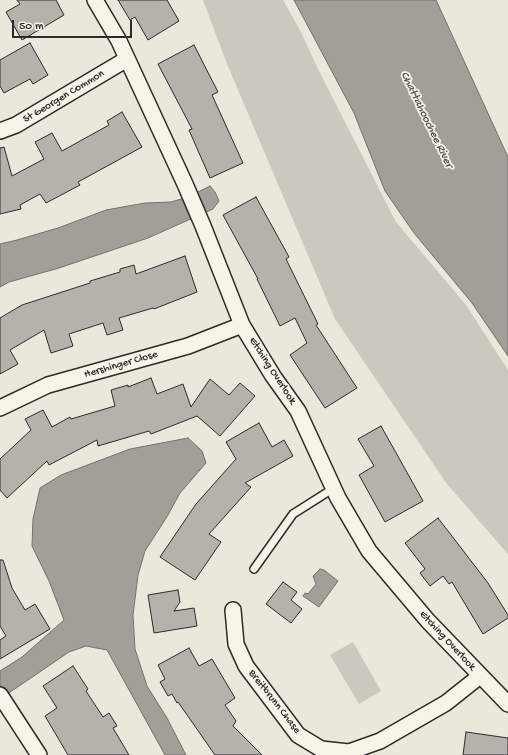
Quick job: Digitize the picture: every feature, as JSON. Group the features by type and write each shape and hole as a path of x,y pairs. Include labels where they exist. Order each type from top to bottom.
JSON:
{"street":[{"name":"Etching Overlook","path":"95,0 119,41 185,184 242,325 273,376 298,411 334,488 369,551 428,621 508,704"},
{"name":"St Georgen Common","path":"0,131 16,125 127,59"},
{"name":"Hershinger Close","path":"0,408 48,385 188,346 242,325"},
{"name":"Breitbrunn Chase","path":"233,610 236,644 246,666 268,698 298,736 321,749 349,752 380,741 446,703 480,676"},
{"path":"4,700 39,755"}],"lane":[{"path":"254,569 293,514 334,488"}],"shaded area":[{"path":"203,0 283,0 300,30 318,69 396,222 466,305 508,370 508,554 447,484 335,319 227,64"},
{"path":"353,642 381,691 359,704 330,655"}],"water":[{"name":"Chattahoochee River","path":"294,0 436,0 508,157 508,356 472,303 414,233 385,191 354,113"},
{"path":"210,186 215,192 219,201 213,209 148,238 59,268 9,282 0,287 0,244 58,228 106,210 145,203 171,202 188,197"},
{"path":"188,438 202,451 206,463 180,493 145,551 138,575 133,615 135,649 147,686 167,718 186,755 165,755 107,650 86,646 69,652 0,699 0,671 22,657 64,620 49,581 32,546 33,519 40,488 61,475 130,449"},
{"path":"320,569 324,570 338,581 319,607 303,596 305,593 308,594 316,584 313,576"}],"building":[{"path":"17,0 56,0 64,15 22,40 6,12 20,4"},
{"path":"118,0 167,0 179,21 148,40 135,17 130,20"},
{"path":"30,43 48,75 33,84 30,79 4,93 0,86 0,60"},
{"path":"194,45 218,92 212,95 243,163 210,178 189,130 192,129 158,64"},
{"path":"122,112 142,147 78,182 80,185 46,203 40,194 20,205 21,209 0,214 0,148 4,147 12,176 44,159 35,142 52,133 62,151 109,125 107,121"},
{"path":"256,197 289,257 286,259 318,324 316,325 357,388 325,408 290,355 307,343 295,318 280,326 258,279 223,215"},
{"path":"185,256 197,292 154,309 153,308 119,318 123,330 107,335 103,323 69,334 73,346 51,353 44,330 10,350 18,364 0,374 0,318 22,305 120,272 120,269 134,265 136,274"},
{"path":"151,378 157,394 183,384 191,407 210,379 229,395 240,383 255,396 220,436 197,416 151,434 149,431 98,446 97,440 49,465 47,461 7,498 0,490 0,459 31,430 25,419 43,410 52,427 70,417 71,419 115,406 111,390 128,385 128,387"},
{"path":"259,423 272,447 284,440 293,456 245,483 251,487 209,534 221,542 195,580 160,557 196,504 236,459 226,442"},
{"path":"381,426 423,501 385,522 359,475 374,466 358,439"},
{"path":"438,518 488,583 508,615 508,618 483,634 452,582 449,584 443,576 430,586 420,573 425,569 405,543"},
{"path":"0,560 3,560 12,588 25,610 35,604 50,629 0,659 0,640 6,636 0,626"},
{"path":"283,582 297,592 291,600 302,609 291,623 266,604"},
{"path":"178,590 180,602 174,611 194,608 197,626 154,633 148,595"},
{"path":"189,648 199,666 212,659 235,698 225,705 236,721 233,726 262,755 215,755 172,694 168,696 160,682 165,679 158,665"},
{"path":"73,666 88,689 86,691 103,717 109,713 117,726 113,728 129,755 68,755 45,716 57,708 43,686"},
{"path":"466,732 508,738 508,755 463,755"}]}
